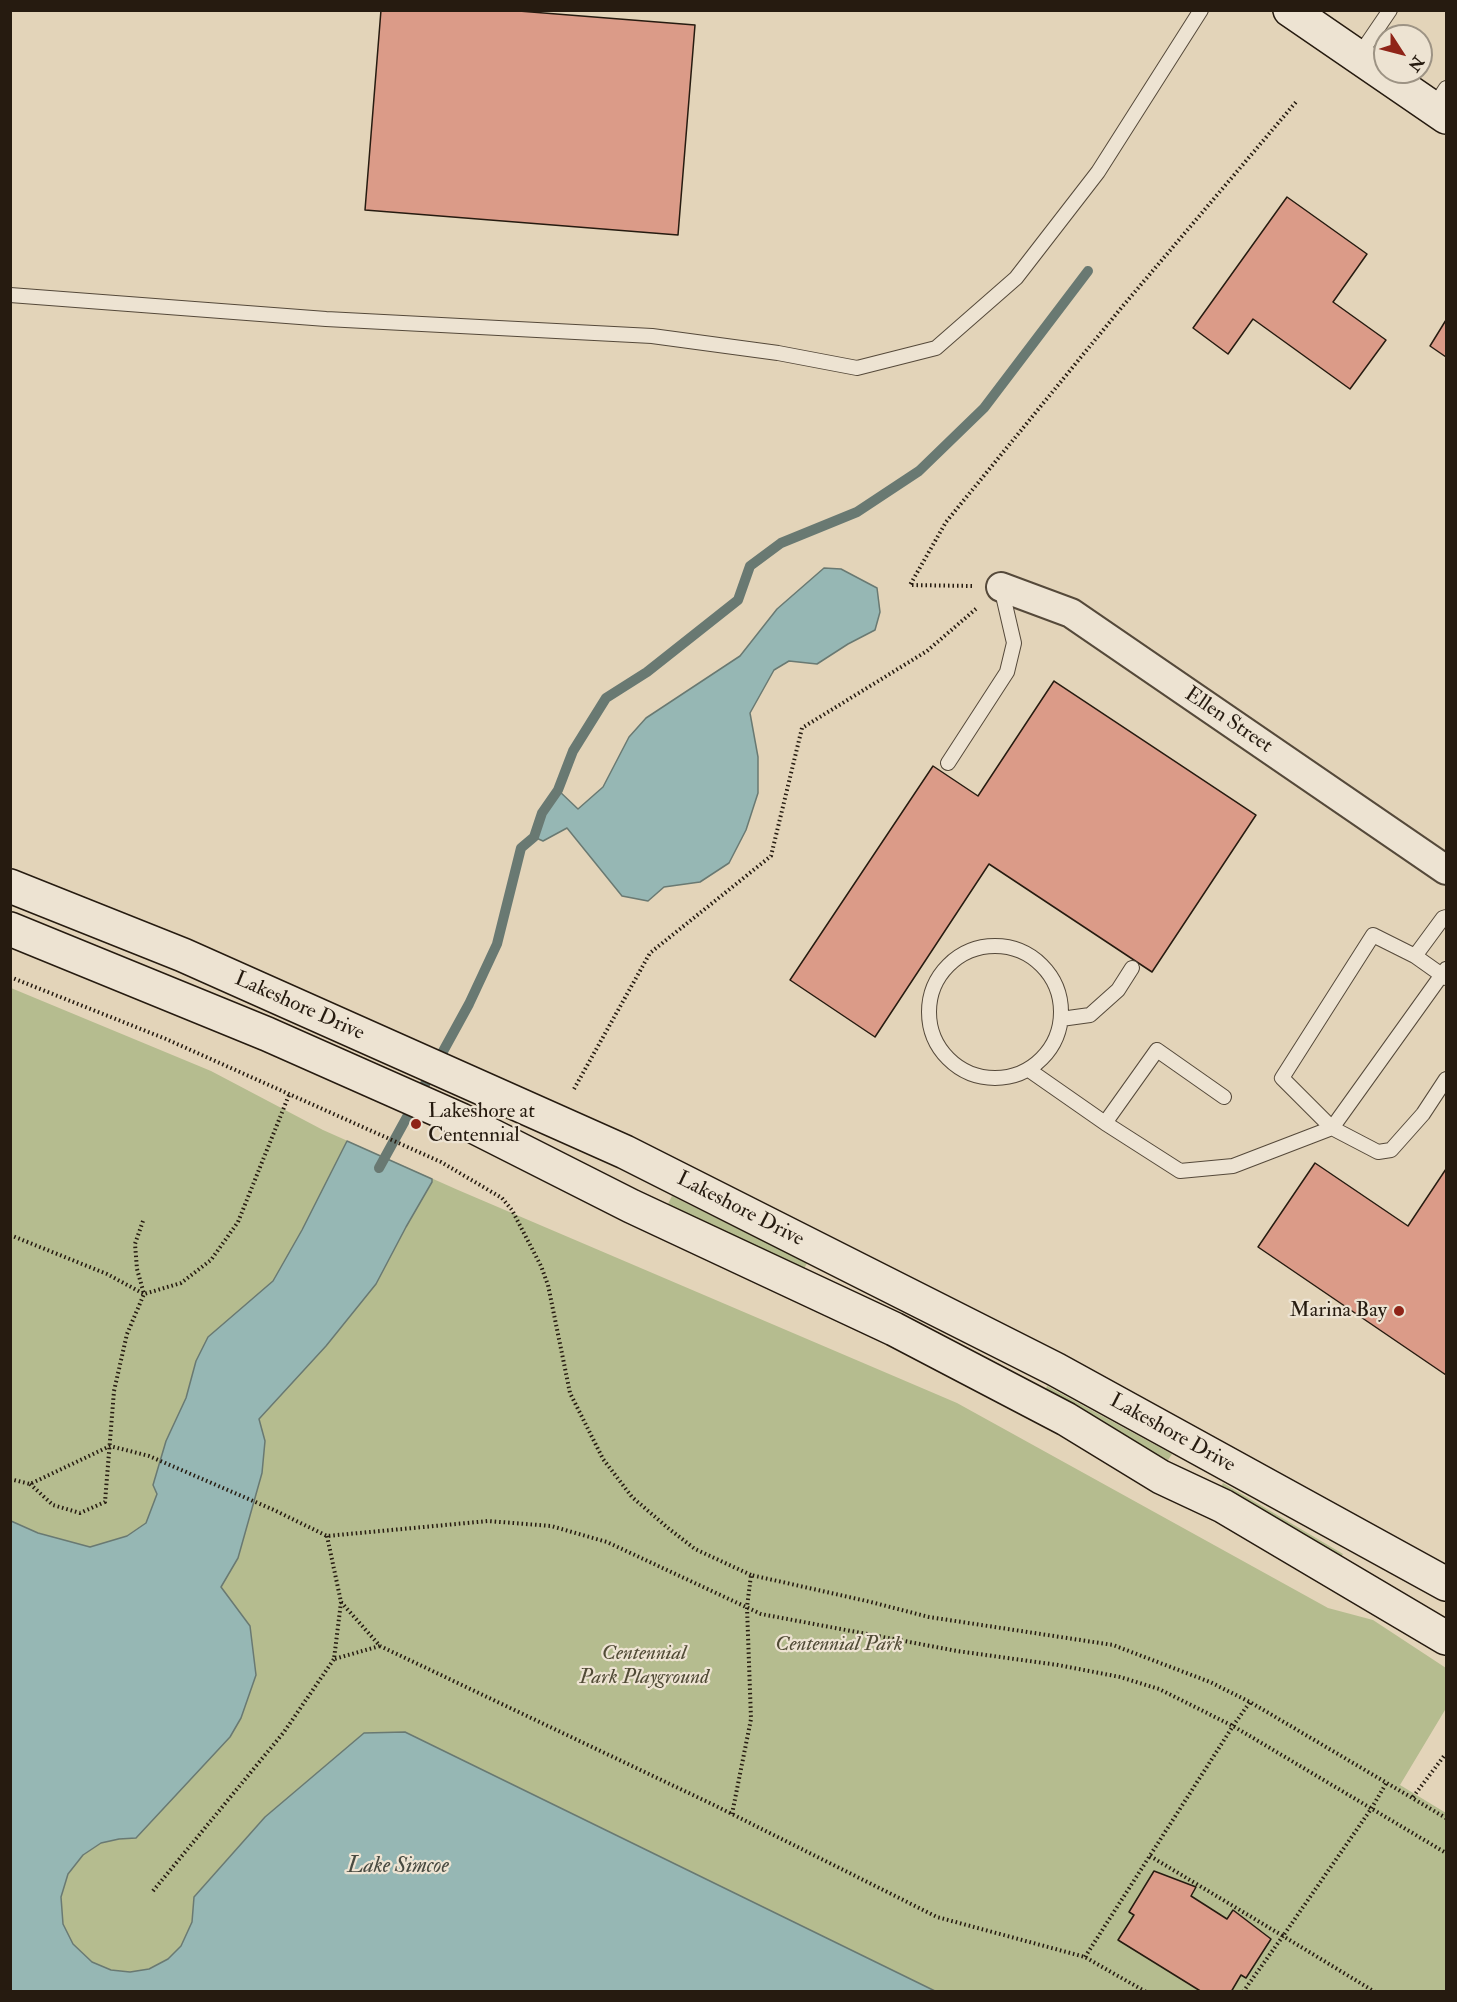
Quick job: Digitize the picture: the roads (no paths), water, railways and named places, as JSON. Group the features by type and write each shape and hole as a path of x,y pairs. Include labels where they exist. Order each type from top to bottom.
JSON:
{"main road":[{"path":"1290,10 1358,57 1442,104"},
{"name":"Lakeshore Drive","path":"10,886 183,955 625,1152 1055,1369 1446,1584"},
{"path":"10,929 267,1034 461,1120 631,1206 925,1345 1066,1419 1161,1478 1223,1506 1446,1638"}],"street":[{"name":"Ellen Street","path":"1001,587 1071,613 1446,870"}],"lane":[{"path":"10,295 326,319 652,336 778,353 857,368 936,348 1016,278 1098,172 1201,10"},
{"path":"1358,57 1390,10"},
{"path":"948,763 1007,672 1014,643 1001,587"},
{"path":"1415,956 1446,917"},
{"path":"1029,1070 1180,1171 1233,1166 1332,1128 1445,973 1373,935 1282,1078 1332,1128 1378,1152 1391,1150 1423,1113 1446,1079"},
{"path":"988,945 1010,947 1031,955 1048,971 1059,991 1061,1019 1058,1035 1046,1055 1029,1070 1009,1078 987,1078 967,1073 949,1060 936,1043 929,1023 929,1002 936,981 948,964 966,951 988,945"},
{"path":"1061,1019 1090,1015 1118,990 1132,968"},
{"path":"1106,1123 1157,1050 1224,1097"}],"water":[{"path":"824,568 841,569 877,588 880,612 875,630 817,664 789,661 774,670 750,713 758,757 758,793 746,830 729,863 700,882 664,887 648,901 622,896 567,828 543,841 534,837 542,813 558,790 578,809 603,787 629,737 646,718 740,656 777,609"},
{"name":"Lake Simcoe","path":"347,1141 432,1179 432,1182 376,1284 326,1346 259,1419 265,1441 262,1473 238,1558 221,1587 250,1626 256,1675 241,1718 230,1737 136,1838 101,1843 83,1855 68,1874 61,1897 63,1924 73,1944 92,1962 111,1970 130,1972 149,1969 168,1959 181,1946 192,1922 194,1897 265,1817 364,1733 405,1732 935,1991 11,1991 11,1521 38,1533 90,1547 127,1536 146,1523 157,1494 153,1485 166,1441 186,1398 196,1361 208,1337 273,1281 302,1230"}],"waterway":[{"path":"379,1168 469,1004 497,944 521,848 534,837 542,813 558,790 573,751 606,698 647,672 738,600 750,566 781,543 857,512 919,471 984,408 1088,271"}],"place":[{"name":"Lakeshore at Centennial","path":"416,1124"},
{"name":"Marina Bay","path":"1399,1311"}],"park label":[{"name":"Centennial Park","path":"839,1645"},
{"name":"Centennial Park Playground","path":"644,1666"}]}
